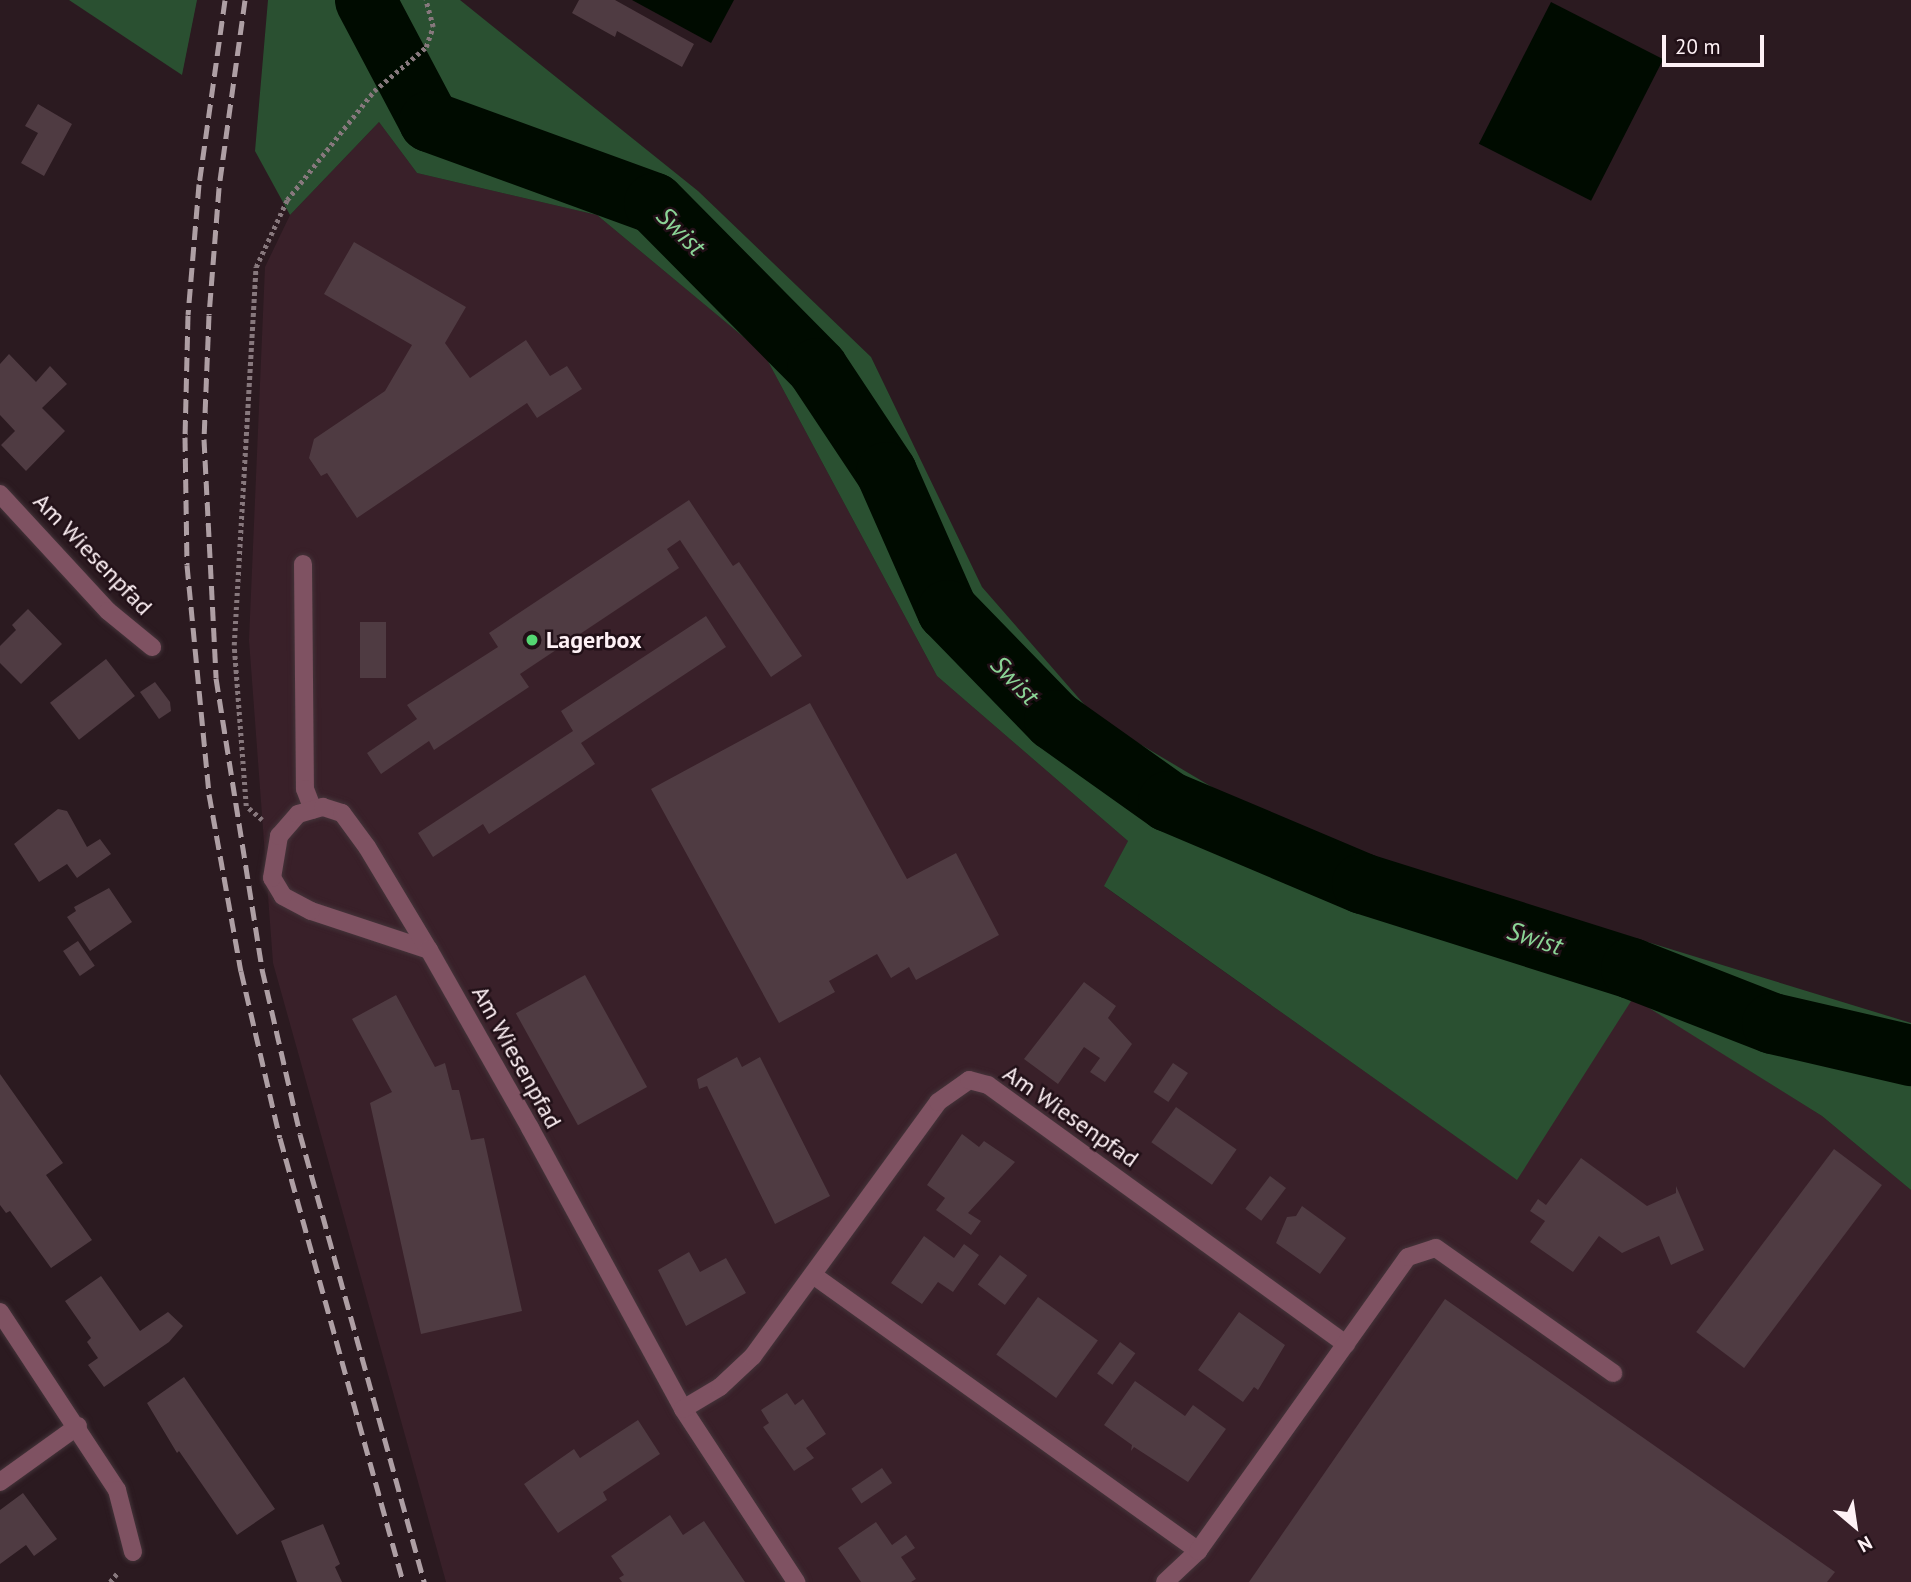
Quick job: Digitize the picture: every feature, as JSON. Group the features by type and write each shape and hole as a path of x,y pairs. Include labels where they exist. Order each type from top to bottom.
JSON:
{"street":[{"name":"Am Wiesenpfad","path":"0,494 108,611 152,647"},
{"path":"303,564 305,789 313,810 298,814 279,836 272,878 283,896 311,911 429,950"},
{"name":"Am Wiesenpfad","path":"313,810 323,807 342,813 429,950 683,1409 796,1582"},
{"name":"Am Wiesenpfad","path":"683,1409 720,1387 753,1356 938,1102 969,1080 988,1085 1346,1343"},
{"path":"1165,1582 1198,1551 1408,1257 1436,1248 1613,1373"},
{"path":"813,1275 1198,1551"},
{"path":"0,1312 78,1426 117,1490 133,1552"},
{"path":"0,1482 78,1426"}],"path":[{"path":"279,836 246,806 234,645 256,267 288,200 374,91 426,47 433,27 426,0"}],"shaded area":[{"path":"632,0 734,0 711,43"},
{"path":"1551,2 1663,59 1591,201 1479,144"},
{"path":"379,122 417,173 597,215 764,354 937,676 1128,841 1105,887 1516,1179 1633,997 1822,1116 1911,1190 1911,1582 446,1582 273,963 249,640 265,267 290,215"}],"green space":[{"path":"69,0 197,0 182,75"},
{"path":"268,0 460,0 698,191 871,357 982,587 1096,718 1286,831 1911,1023 1911,1190 1822,1116 1633,998 1517,1180 1104,886 1128,841 937,676 764,354 597,215 417,173 379,122 290,215 255,151"}],"building":[{"path":"579,0 615,0 694,44 682,67 617,31 615,37 572,13"},
{"path":"38,104 72,124 44,176 21,163 38,133 25,126"},
{"path":"354,242 466,307 445,343 470,378 526,340 550,376 567,366 582,389 537,418 527,403 357,518 327,473 321,476 309,458 314,439 385,391 412,345 324,294"},
{"path":"9,354 36,382 50,366 67,384 42,408 65,431 26,471 1,445 15,431 0,415 0,364"},
{"name":"Lagerbox","path":"689,500 733,566 739,562 802,656 771,677 680,540 667,549 679,568 520,674 529,687 434,750 429,741 381,774 367,753 417,719 407,705 498,647 489,633"},
{"path":"28,609 62,644 21,684 0,663 0,646 16,630 12,625"},
{"name":"Lagerbox","path":"706,616 726,647 581,743 595,764 489,834 483,824 433,857 418,833 573,731 561,711"},
{"path":"360,622 386,622 386,678 360,678"},
{"path":"106,659 135,696 79,740 50,703"},
{"path":"155,682 170,702 171,711 159,719 140,692"},
{"path":"810,703 907,879 956,853 999,935 916,980 909,967 891,978 877,954 829,981 835,992 779,1023 651,789"},
{"path":"58,809 67,811 87,847 100,839 111,854 77,878 67,864 39,882 14,844"},
{"path":"109,888 132,922 90,951 67,917 76,911 74,907"},
{"path":"78,941 95,966 80,976 63,951"},
{"path":"585,975 647,1087 578,1125 516,1013"},
{"path":"1084,982 1116,1006 1108,1018 1132,1044 1105,1082 1090,1072 1100,1058 1084,1047 1058,1084 1024,1059"},
{"path":"396,995 435,1067 445,1063 452,1090 459,1090 471,1140 484,1138 522,1311 421,1334 370,1103 392,1092 352,1019"},
{"path":"737,1057 742,1067 760,1057 830,1196 775,1224 707,1086 699,1089 697,1079"},
{"path":"1173,1063 1188,1073 1168,1102 1153,1092"},
{"path":"0,1074 63,1163 46,1175 92,1240 51,1268 10,1211 6,1213 0,1205"},
{"path":"1176,1107 1237,1149 1212,1185 1151,1142"},
{"path":"962,1134 979,1147 984,1141 1015,1162 968,1213 981,1221 971,1235 936,1210 945,1198 927,1185"},
{"path":"1834,1149 1882,1185 1744,1368 1696,1332"},
{"path":"1581,1158 1647,1206 1676,1193 1676,1186 1704,1250 1671,1265 1659,1236 1622,1253 1599,1236 1573,1272 1530,1242 1545,1221 1530,1211 1538,1199 1546,1205"},
{"path":"1270,1176 1286,1188 1261,1221 1245,1209"},
{"path":"1302,1206 1346,1238 1320,1274 1276,1243 1287,1217 1296,1216"},
{"path":"924,1236 954,1258 964,1244 979,1255 953,1292 938,1282 922,1304 891,1283"},
{"path":"689,1252 700,1272 726,1258 746,1293 686,1326 658,1270"},
{"path":"1000,1255 1027,1275 1005,1305 978,1285"},
{"path":"101,1276 140,1331 168,1312 183,1326 169,1342 104,1387 88,1365 98,1358 87,1342 91,1338 65,1301"},
{"path":"1038,1297 1098,1340 1056,1398 996,1354"},
{"path":"1445,1299 1835,1572 1827,1582 1249,1582"},
{"path":"1239,1312 1285,1345 1258,1390 1254,1387 1243,1402 1198,1370"},
{"path":"1120,1342 1135,1353 1112,1385 1097,1374"},
{"path":"184,1377 275,1509 237,1535 179,1451 177,1453 147,1403"},
{"path":"1135,1381 1185,1416 1193,1405 1226,1429 1188,1482 1134,1447 1131,1451 1132,1445 1104,1425"},
{"path":"787,1393 795,1405 803,1399 826,1434 806,1448 814,1458 794,1471 763,1427 769,1423 761,1410"},
{"path":"638,1420 660,1454 603,1492 607,1500 558,1533 524,1484 574,1449 580,1458"},
{"path":"882,1468 892,1483 861,1504 851,1489"},
{"path":"23,1493 57,1539 34,1556 26,1545 0,1564 0,1510"},
{"path":"670,1515 683,1535 704,1521 745,1582 622,1582 619,1578 624,1575 611,1556"},
{"path":"876,1522 892,1545 906,1535 915,1548 901,1557 916,1579 911,1582 861,1582 838,1548"},
{"path":"323,1524 340,1564 335,1567 342,1582 297,1582 281,1541"}],"waterway":[{"name":"Swist","path":"365,0 429,121 654,203 817,368 886,472 947,610 1054,720 1168,801 1362,883 1631,968 1772,1023 1911,1055"}],"railway":[{"path":"225,0 199,184 188,315 185,437 187,565 209,794 241,971 280,1138 403,1582"},
{"path":"245,0 219,188 209,315 204,439 216,678 262,969 300,1134 424,1582"}],"place":[{"name":"Lagerbox","path":"532,640"}]}
